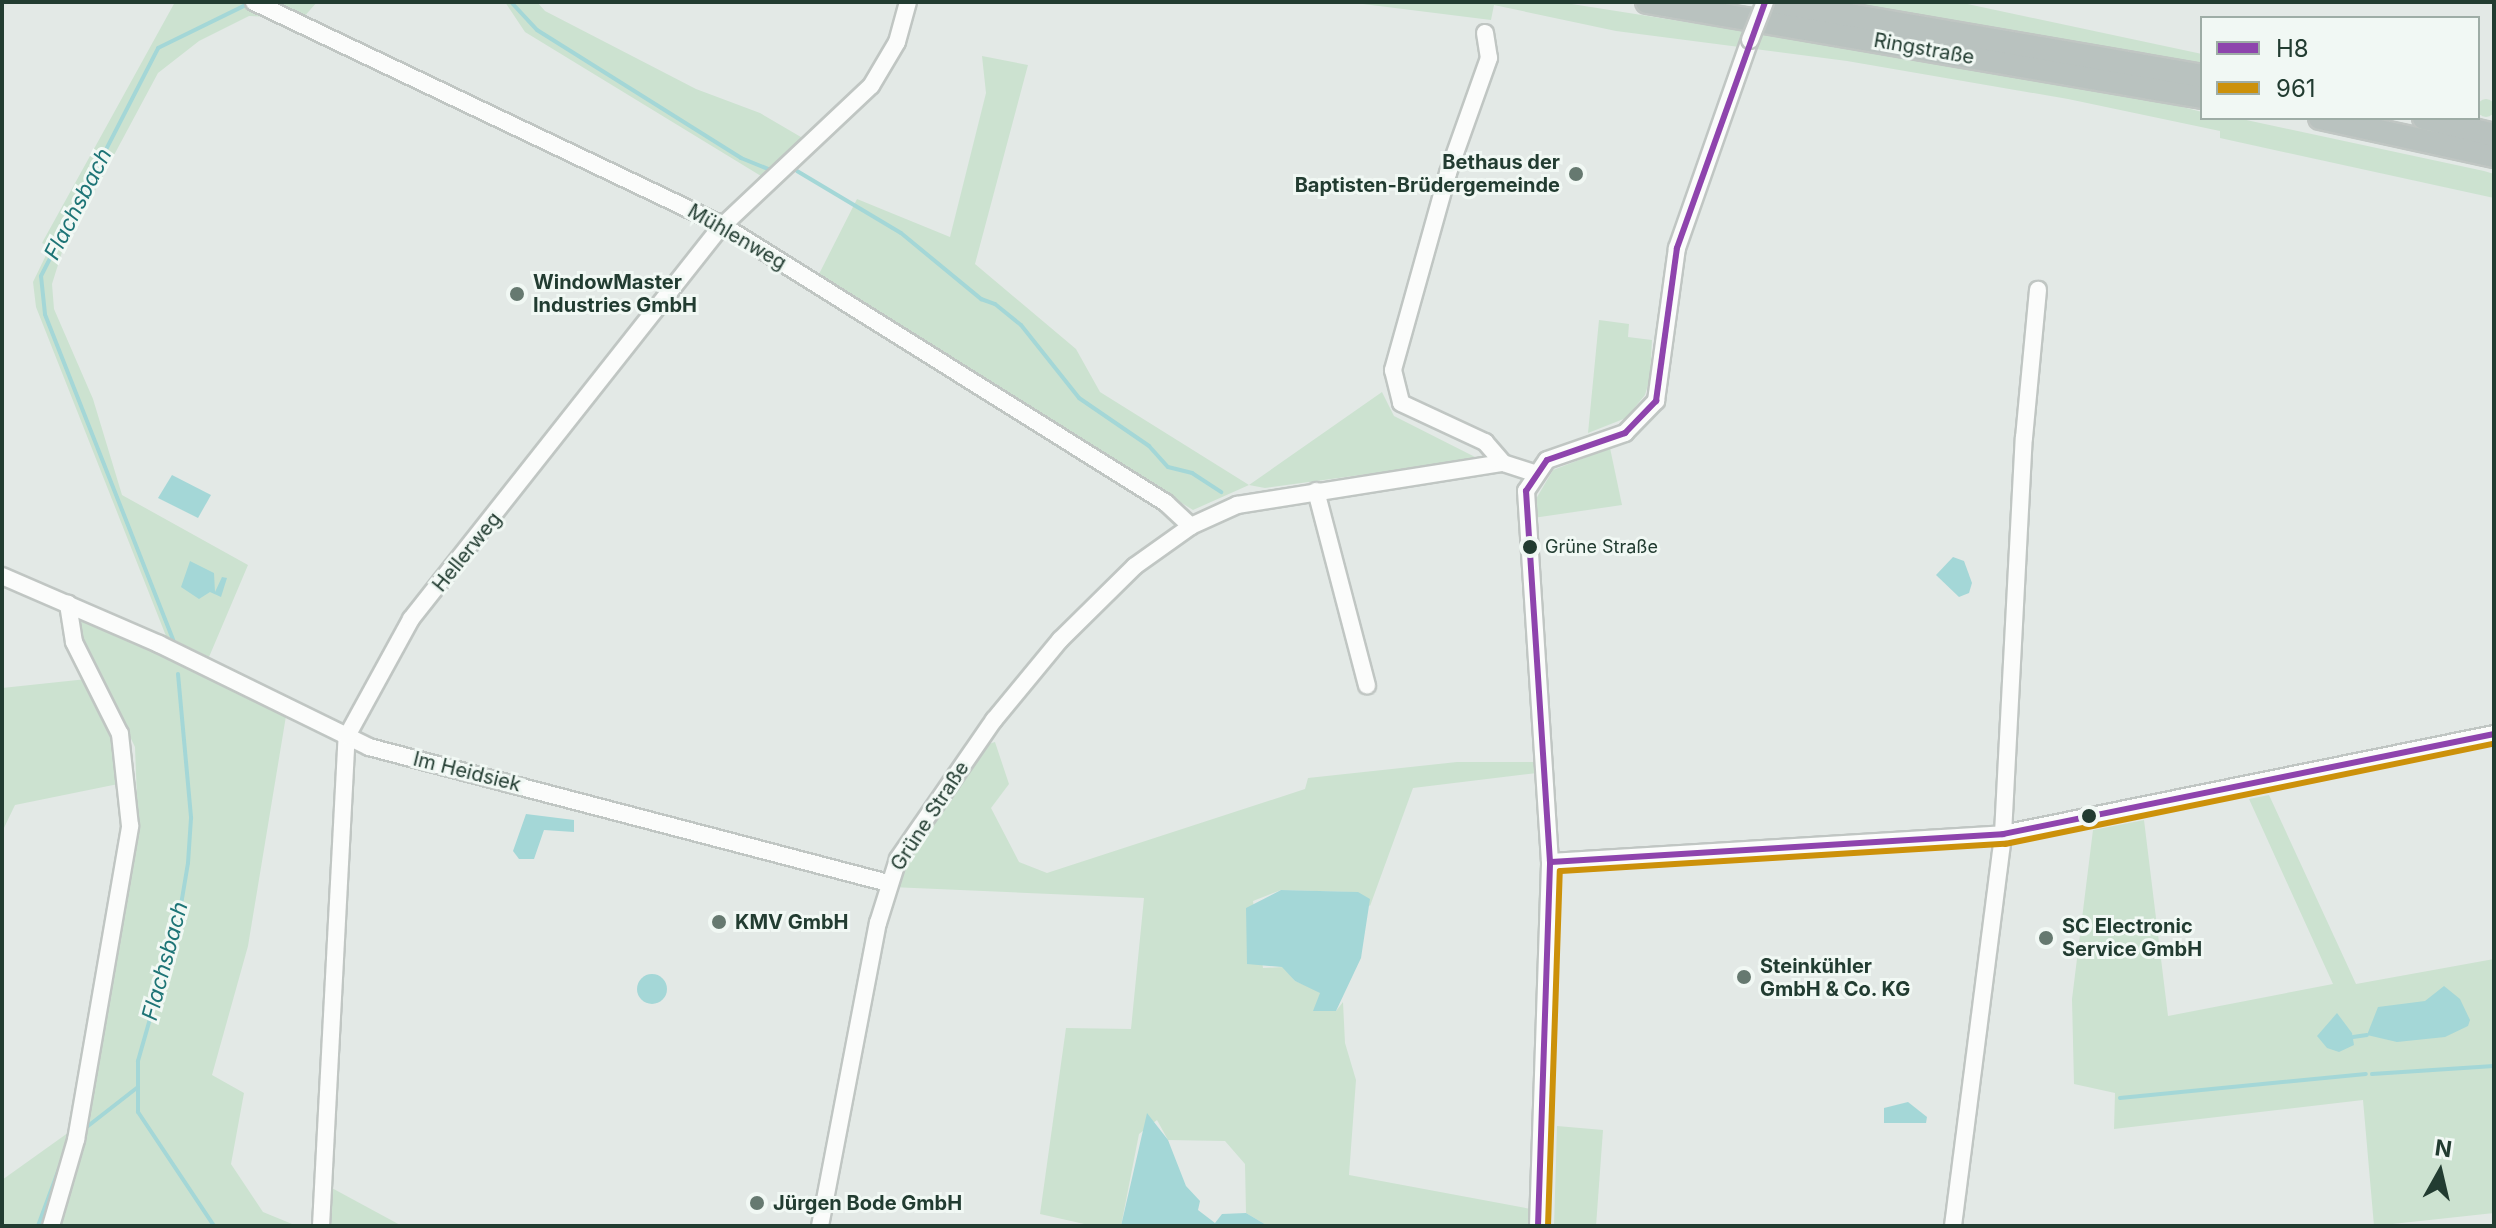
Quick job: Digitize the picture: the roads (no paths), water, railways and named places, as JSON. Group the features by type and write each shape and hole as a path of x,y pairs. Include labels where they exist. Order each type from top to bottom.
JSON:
{"highway":[{"name":"Ringstraße","path":"1647,2 2200,97"},
{"name":"Ringstraße","path":"1774,2 2200,76"},
{"path":"2330,120 2449,143 2493,140"},
{"path":"2430,120 2493,140"},
{"path":"2449,143 2494,166"}],"street":[{"name":"Mühlenweg","path":"254,2 722,225 1166,503 1191,526"},
{"name":"Hellerweg","path":"321,1226 347,736 411,619 722,225 856,104 891,56 908,2"},
{"path":"1538,1226 1550,862 1524,512 1534,473 1568,449 1625,433 1656,401 1677,248 1765,2"},
{"name":"Grüne Straße","path":"1485,33 1489,58 1439,203 1393,370 1401,403 1485,442 1503,463"},
{"path":"1953,1226 2003,834 2025,425 2038,290"},
{"name":"Grüne Straße","path":"820,1226 888,883 920,824 1029,673 1113,586 1191,526 1237,505 1503,463 1534,473"},
{"path":"1316,491 1367,685"},
{"name":"Im Heidsiek","path":"2,576 68,603 369,747 888,883"},
{"path":"51,1226 76,1140 130,826 120,734 74,642 68,603"},
{"path":"1550,862 2003,834 2494,734"}],"water":[{"path":"172,475 211,495 198,518 158,498"},
{"path":"1953,557 1964,561 1972,583 1969,593 1959,597 1936,575"},
{"path":"190,561 214,573 215,592 222,577 227,578 221,597 210,592 199,599 181,587"},
{"path":"526,814 574,820 574,832 544,830 534,859 519,859 513,851"},
{"path":"1281,890 1358,892 1370,899 1361,958 1336,1011 1313,1011 1320,993 1295,981 1282,967 1247,964 1246,908"},
{"path":"652,974 663,978 667,989 663,1000 652,1004 641,1000 637,989 641,978"},
{"path":"2444,986 2460,999 2470,1020 2468,1026 2445,1037 2397,1042 2367,1035 2378,1007 2425,1001"},
{"path":"2337,1013 2352,1033 2354,1045 2339,1052 2327,1048 2317,1036"},
{"path":"1908,1102 1927,1117 1926,1123 1884,1123 1884,1108"},
{"path":"1147,1113 1168,1140 1186,1186 1200,1201 1198,1210 1215,1223 1222,1214 1246,1213 1268,1226 1121,1226"}],"waterway":[{"path":"511,2 537,30 741,158 768,169"},
{"name":"Flachsbach","path":"174,642 45,314 41,276 158,48 250,3"},
{"path":"797,171 901,233 981,299 995,304 1021,325 1079,398 1149,446 1168,467 1192,473 1221,492"},
{"name":"Flachsbach","path":"178,674 191,818 188,863 179,917 138,1061 138,1112 214,1226"},
{"path":"2353,1037 2367,1035"},
{"path":"2372,1074 2494,1066"},
{"path":"2120,1098 2366,1074"},
{"path":"88,1126 138,1087"},
{"path":"38,1226 70,1139"}],"place":[{"name":"Bethaus der Baptisten-Brüdergemeinde","path":"1576,174"},
{"name":"WindowMaster Industries GmbH","path":"517,294"},
{"name":"Grüne Straße","path":"1530,547"},
{"name":"KMV GmbH","path":"719,922"},
{"name":"SC Electronic Service GmbH","path":"2046,938"},
{"name":"Steinkühler GmbH & Co. KG","path":"1744,977"},
{"name":"Jürgen Bode GmbH","path":"757,1203"}]}
